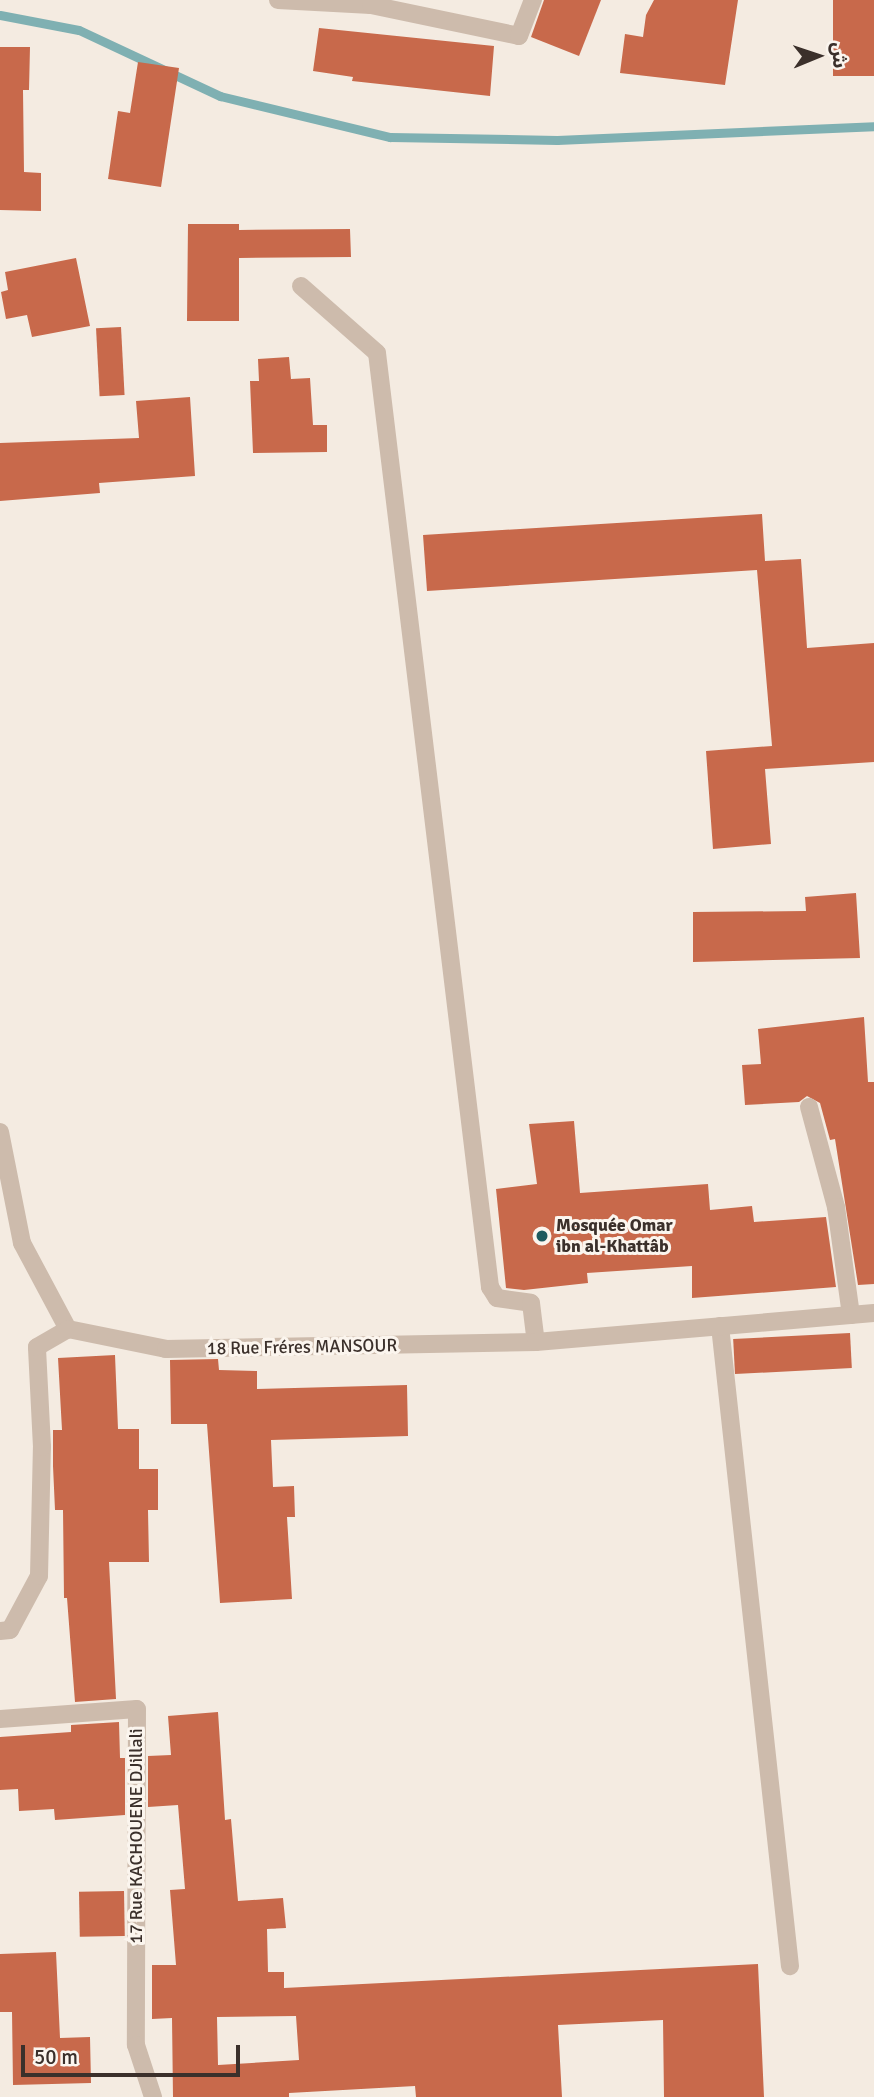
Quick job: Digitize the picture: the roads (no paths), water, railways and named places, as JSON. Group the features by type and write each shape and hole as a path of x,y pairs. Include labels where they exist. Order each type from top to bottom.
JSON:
{"street":[{"path":"278,0 372,5 519,36 533,0"},
{"path":"301,286 377,353 490,1287 498,1298 531,1303 536,1342"},
{"path":"809,1107 836,1207 851,1314"},
{"path":"0,1132 23,1243 68,1329 37,1347 42,1447 40,1576 10,1630 0,1631"},
{"name":"18 Rue Fréres MANSOUR","path":"68,1329 166,1349 536,1342 874,1312"},
{"path":"720,1326 790,1966"},
{"name":"17 Rue KACHOUENE DJillali","path":"0,1719 137,1709 136,2045 153,2097"}],"waterway":[{"path":"0,15 79,30 220,96 390,137 557,140 874,126"}],"place":[{"name":"Mosquée Omar ibn al-Khattâb","path":"542,1236"}]}
